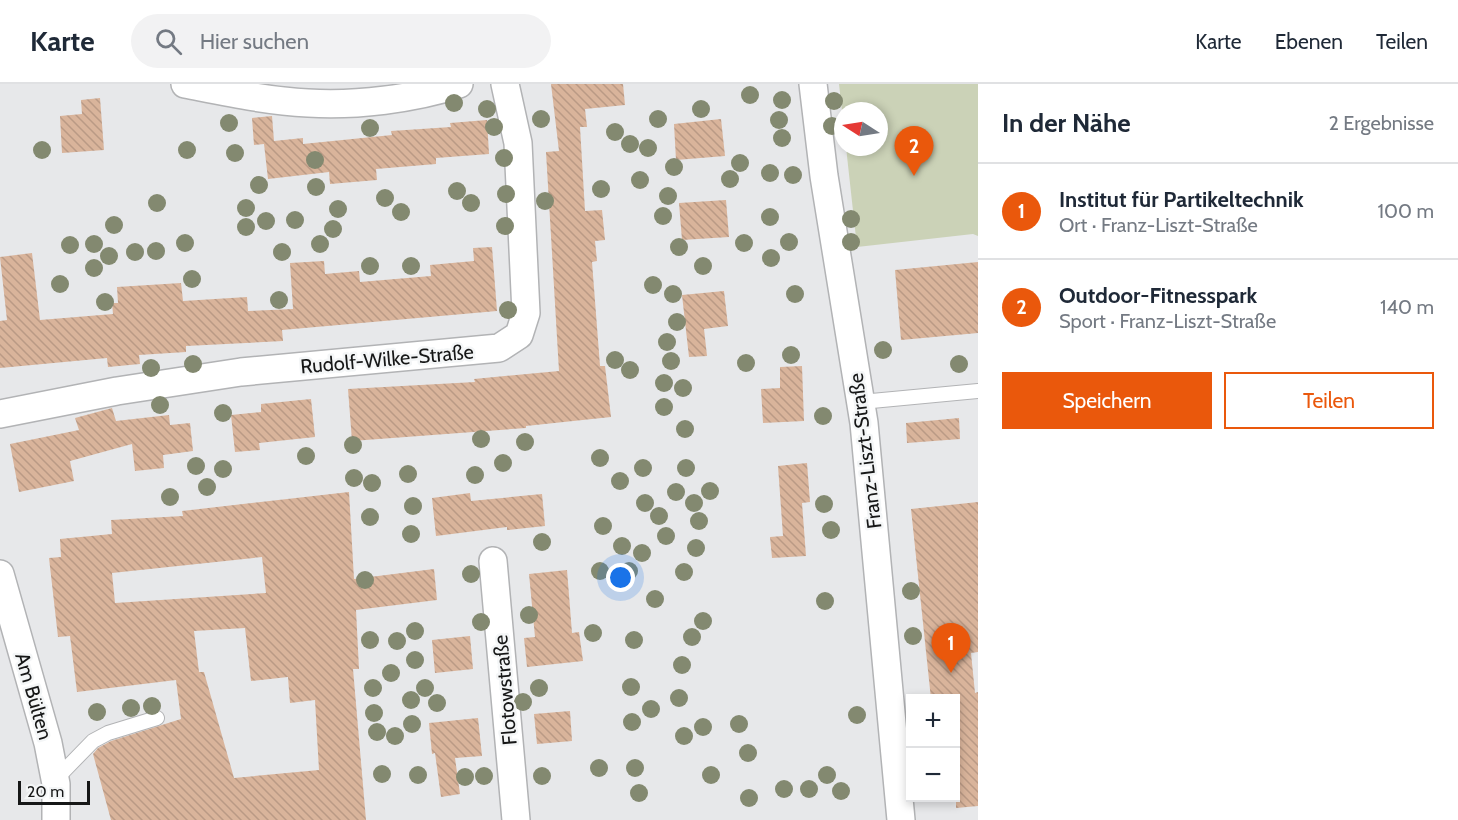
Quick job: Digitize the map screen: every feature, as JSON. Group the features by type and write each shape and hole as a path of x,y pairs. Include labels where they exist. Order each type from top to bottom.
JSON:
{"street":[{"path":"185,84 253,97 310,104 389,99 459,84"},
{"name":"Rudolf-Wilke-Straße","path":"0,414 117,391 241,372 499,348 519,335 526,313 522,197 518,143 505,84"},
{"name":"Franz-Liszt-Straße","path":"813,84 824,176 861,402 901,820"},
{"name":"Flotowstraße","path":"493,561 516,820"},
{"name":"Am Bülten","path":"0,574 48,743 55,780 56,820"}],"lane":[{"path":"861,402 978,391"},
{"path":"55,780 93,741 108,733 157,718"}],"green space":[{"path":"839,84 978,84 978,236 973,234 857,247 847,156 888,156 888,102 841,102"}],"building":[{"path":"551,84 623,84 625,105 585,109 587,127 580,127 585,211 602,210 605,240 595,241 597,261 592,262 600,366 605,366 611,417 526,426 526,428 352,441 348,389 475,382 474,379 559,371 546,152 559,151"},
{"path":"100,98 104,150 62,153 60,116 82,114 81,100"},
{"path":"272,116 274,141 303,138 303,144 392,135 391,131 451,127 450,123 487,120 489,154 436,158 436,164 376,169 377,180 330,184 329,172 268,179 264,144 254,145 252,118"},
{"path":"721,119 725,156 676,160 674,124"},
{"path":"726,200 729,237 682,240 679,203"},
{"path":"492,247 497,311 282,330 283,341 186,346 186,352 139,355 140,364 108,367 107,358 0,368 0,321 7,320 0,257 32,253 40,320 113,314 112,303 118,303 117,287 181,283 183,301 247,297 248,311 293,309 290,263 324,261 325,274 359,271 360,282 431,276 430,265 474,261 473,248"},
{"path":"978,262 978,333 901,340 895,270"},
{"path":"724,291 728,326 704,329 707,356 689,357 682,295"},
{"path":"802,366 804,421 763,423 761,389 780,388 780,367"},
{"path":"311,399 315,437 259,443 260,450 235,452 231,415 261,412 261,404"},
{"path":"112,408 116,421 169,415 170,425 190,423 193,451 163,455 164,468 135,471 132,444 70,461 74,481 19,492 10,444 79,430 75,418"},
{"path":"959,418 960,439 907,443 906,423"},
{"path":"807,463 810,502 802,503 806,556 772,558 770,537 783,536 778,466"},
{"path":"349,492 354,579 434,569 437,600 356,610 359,669 353,669 366,820 111,820 93,754 98,748 111,741 181,719 176,680 77,692 70,636 58,637 49,558 61,557 60,539 112,534 111,520 183,516 182,511","holes":["262,557 266,593 115,603 112,573","245,628 251,681 288,677 290,703 315,700 319,770 234,778 204,672 199,672 194,631"]},
{"path":"470,493 471,501 542,494 545,526 507,530 507,527 436,536 432,498"},
{"path":"978,502 978,652 971,653 975,693 978,692 978,806 956,808 956,802 960,802 960,694 930,694 911,509"},
{"path":"567,570 572,633 579,632 583,661 527,667 524,638 535,637 529,574"},
{"path":"470,636 473,669 435,673 432,640"},
{"path":"570,711 572,741 537,744 534,714"},
{"path":"478,718 482,756 455,758 460,794 441,797 435,753 432,754 429,723"}],"place":[{"name":"Outdoor-Fitnesspark","path":"914,176"},
{"name":"Institut für Partikeltechnik","path":"951,673"}]}
